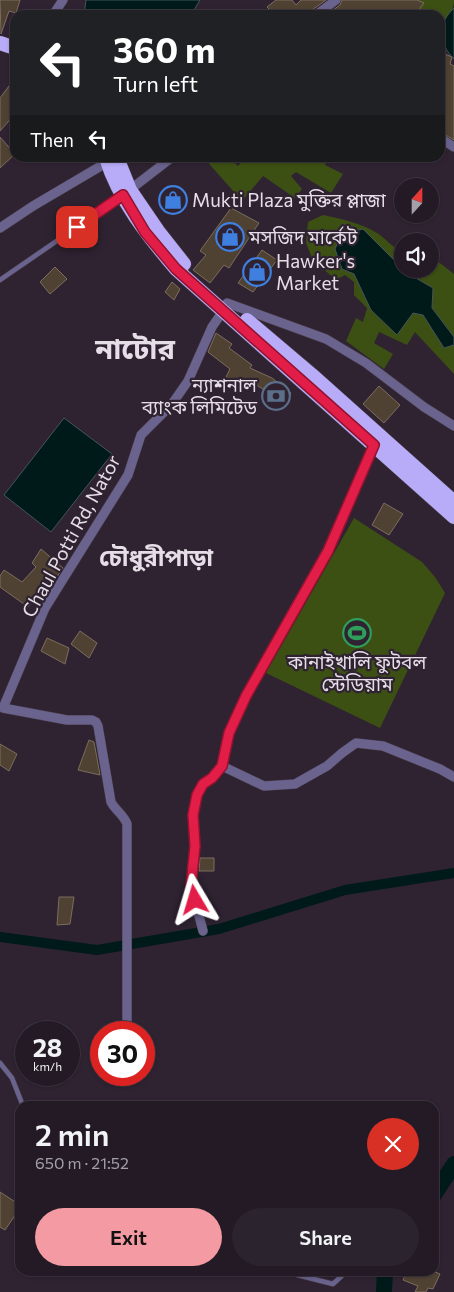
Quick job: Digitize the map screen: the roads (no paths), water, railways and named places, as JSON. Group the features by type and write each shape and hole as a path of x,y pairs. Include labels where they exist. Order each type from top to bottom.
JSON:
{"highway":[{"path":"112,162 126,192 182,262 220,303 454,517"},
{"path":"220,303 312,375 454,502"}],"street":[{"path":"323,10 336,0"},
{"path":"0,228 106,162"},
{"path":"126,192 166,162"},
{"path":"220,303 326,339 366,363 424,407 454,426"},
{"name":"Chaul Potti Rd, Nator","path":"127,1021 126,824 125,819 111,802 98,726 92,720 67,720 1,708 46,608 128,475 141,435 172,404 188,381 212,327 220,303"},
{"path":"203,931 191,885 195,846 193,815 197,795 203,784 212,778 222,766 229,733 246,696 328,551 374,445"},
{"path":"222,766 264,786 295,784 327,766 356,743 383,746 440,769 454,777"}],"lane":[{"path":"0,280 126,192"},
{"path":"0,1062 12,1078 21,1101"},
{"path":"302,1276 333,1284 342,1276"}],"waterway":[{"path":"0,937 97,950 219,929 345,890 454,873"},
{"path":"439,1187 454,1164"},
{"path":"384,1292 385,1276"}],"place":[{"name":"Mukti Plaza মুক্তির প্লাজা","path":"173,200"},
{"name":"মসজিদ মার্কেট","path":"230,237"},
{"name":"Hawker's Market","path":"257,272"},
{"name":"ন্যাশনাল ব্যাংক লিমিটেড","path":"276,396"},
{"name":"কানাইখালি ফুটবল স্টেডিয়াম","path":"357,633"}],"district":[{"name":"নাটোর","path":"135,349"},
{"name":"চৌধুরীপাড়া","path":"156,558"}]}
